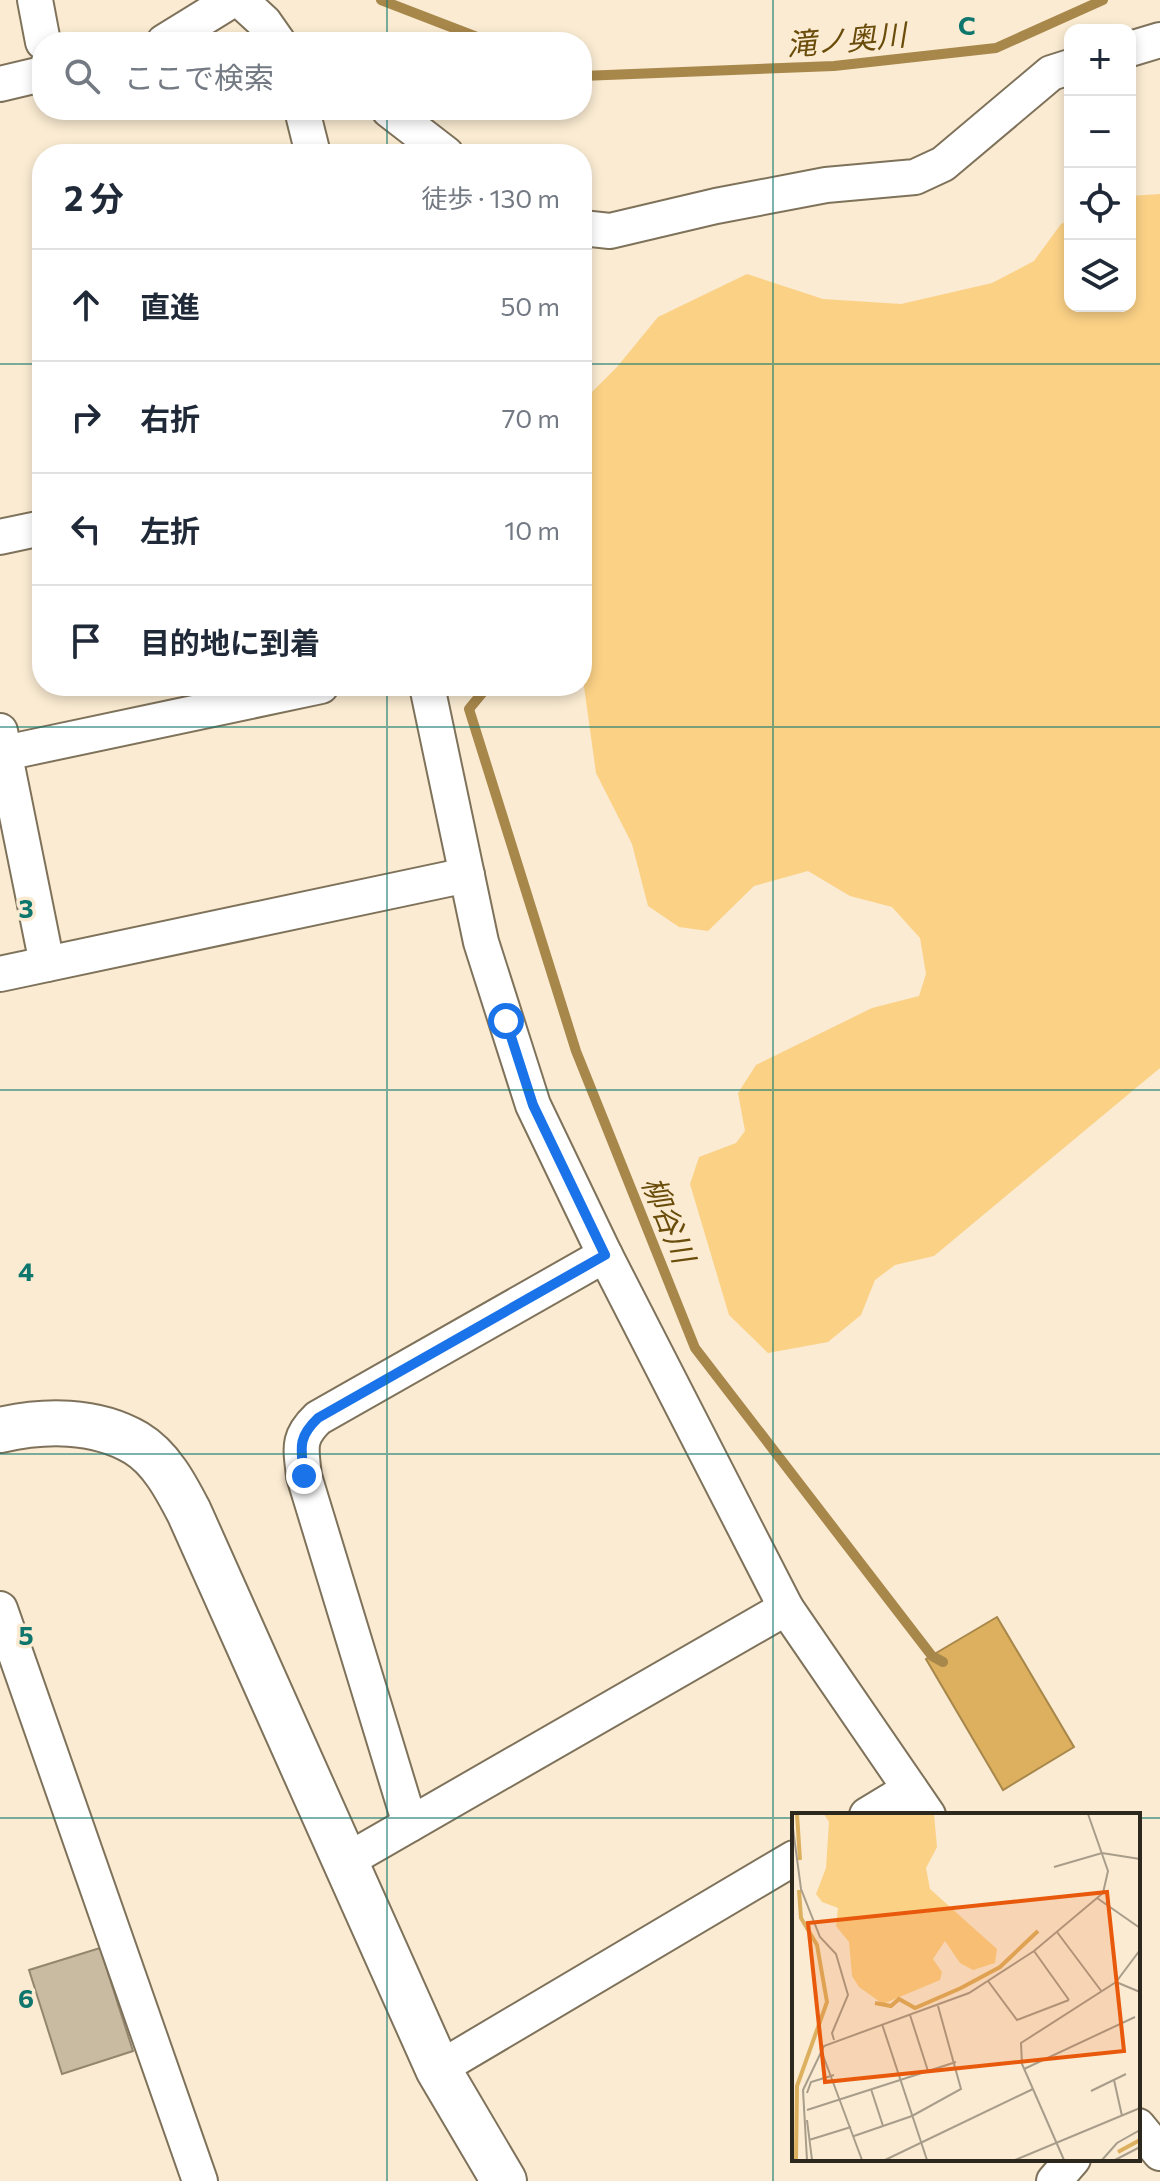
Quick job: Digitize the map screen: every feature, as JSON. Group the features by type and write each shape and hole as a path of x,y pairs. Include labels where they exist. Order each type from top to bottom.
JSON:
{"street":[{"path":"35,0 41,32"},
{"path":"180,32 232,0"},
{"path":"240,0 271,32"},
{"path":"1136,47 1160,40"},
{"path":"592,229 610,231 826,185 915,177 943,164 1051,73 1064,69"},
{"path":"0,84 32,76"},
{"path":"304,120 310,144"},
{"path":"402,120 433,144"},
{"path":"0,537 32,530"},
{"path":"47,964 2,742 264,696"},
{"path":"429,696 481,942 533,1105 605,1255 786,1608 919,1802 875,1813"},
{"path":"0,974 467,875"},
{"path":"410,1824 304,1476 301,1450 305,1431 318,1418 605,1255"},
{"path":"0,1430 26,1424 89,1426 137,1443 172,1480 438,2069 501,2180"},
{"path":"346,1861 786,1608"},
{"path":"0,1609 200,2181"},
{"path":"438,2069 792,1859"},
{"path":"1140,2128 1160,2153"},
{"path":"1054,2181 1071,2161"}],"shaded area":[{"path":"1160,194 1160,1068 934,1256 895,1265 875,1280 861,1315 828,1342 768,1353 729,1315 690,1184 699,1157 736,1143 745,1131 738,1093 756,1065 872,1008 919,996 926,974 920,938 892,907 850,896 808,871 754,886 708,931 679,927 648,906 632,844 596,773 585,696 592,696 592,392 658,317 747,274 823,299 901,304 992,283 1034,261 1064,223 1064,312 1136,312 1136,196"},
{"path":"997,1617 1074,1747 1003,1790 926,1659"}],"building":[{"path":"100,1948 133,2051 62,2074 29,1970"}],"waterway":[{"name":"滝ノ奥川","path":"381,0 464,32"},
{"name":"滝ノ奥川","path":"592,76 834,66 996,48 1103,0"},
{"name":"柳谷川","path":"480,696 469,709 576,1051 695,1348 932,1656 943,1662"}],"route":[{"path":"304,1476 301,1450 305,1431 318,1418 605,1255 533,1105 506,1021"}]}
